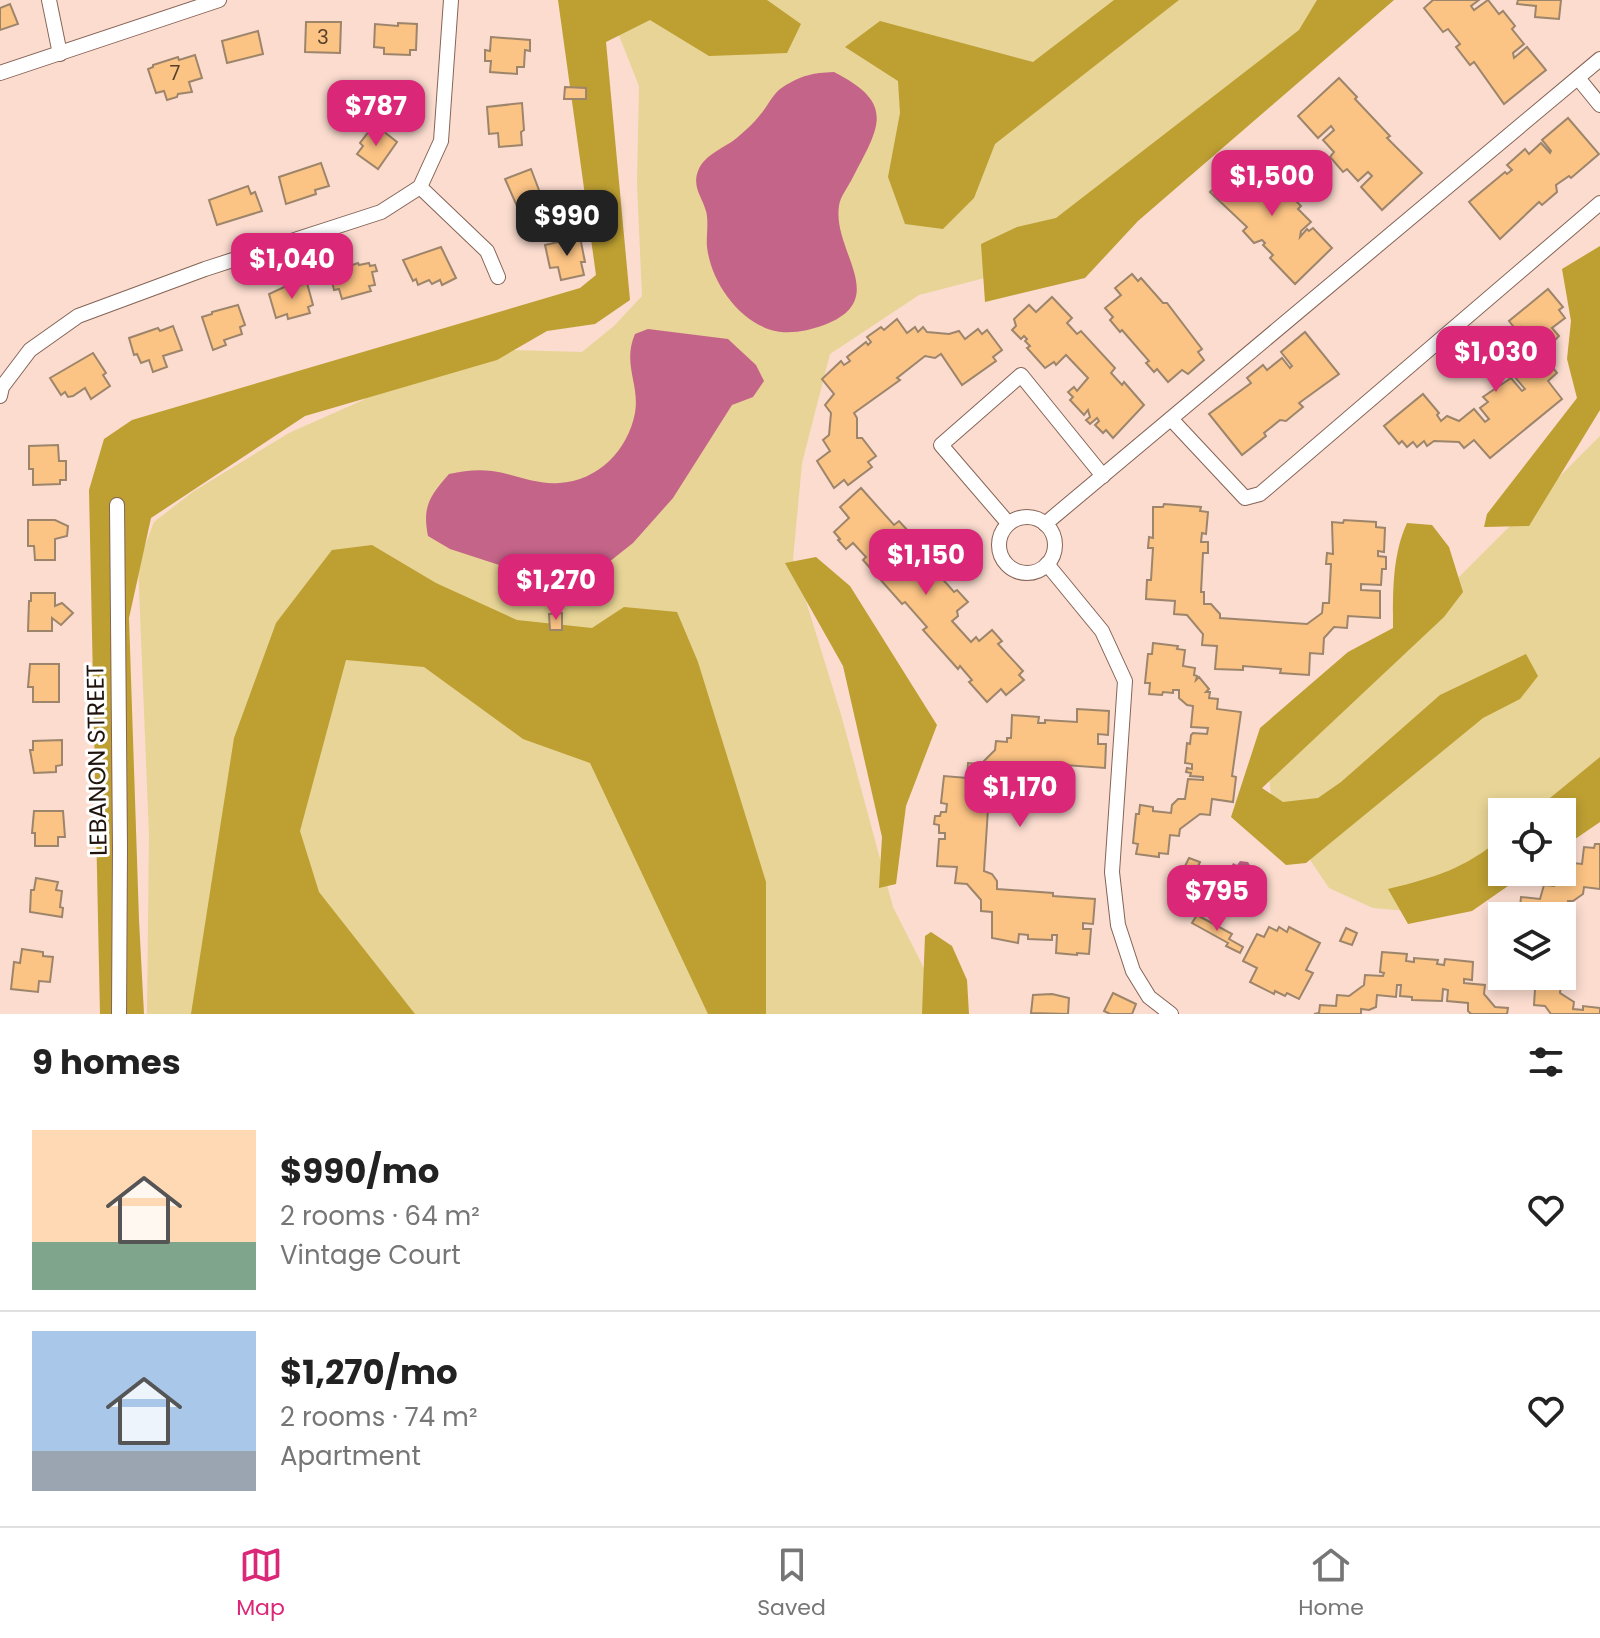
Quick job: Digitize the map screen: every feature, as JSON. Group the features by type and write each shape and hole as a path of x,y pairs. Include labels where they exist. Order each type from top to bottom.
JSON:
{"street":[{"path":"49,0 60,54"},
{"path":"0,73 219,0"},
{"path":"0,396 2,387 30,350 78,316 205,269 381,212 420,187 441,141 451,0"},
{"path":"1045,524 1600,59"},
{"path":"1578,78 1600,105"},
{"path":"420,187 487,251 498,277"},
{"path":"1172,420 1245,498 1260,494 1600,203"},
{"path":"1008,523 941,445 1021,375 1103,476"},
{"name":"LEBANON STREET","path":"117,505 119,1014"},
{"path":"1023,517 1045,524 1051,531 1055,548 1047,564 1022,573 1006,564 999,548 1008,523 1023,517"},
{"path":"1047,564 1102,631 1125,681 1112,872 1118,925 1133,971 1149,997 1171,1014"}],"shaded area":[{"path":"558,0 767,0 801,24 787,53 709,56 650,20 606,42 630,300 595,324 547,331 497,360 305,416 151,518 129,618 144,1014 100,1014 89,490 104,439 132,420 580,288 596,275"},
{"path":"605,0 1333,0 1042,263 919,295 830,354 802,463 793,559 842,718 893,907 936,992 936,1014 147,1014 149,835 138,564 154,522 194,491 289,433 361,401 432,362 512,350 582,352 614,326 642,296 637,184 639,86"},
{"path":"1114,0 1179,0 995,144 974,198 943,229 905,224 888,177 900,113 898,81 845,47 880,21 1033,62"},
{"path":"1317,0 1394,0 1138,221 1085,278 985,302 981,244 1017,227 1056,218 1299,30"},
{"path":"834,72 867,95 877,118 869,145 839,206 839,223 857,288 854,302 844,314 824,325 805,331 771,330 737,308 714,273 707,247 707,215 696,177 701,165 750,126 779,90 807,75"},
{"path":"1600,246 1600,410 1529,526 1484,527 1487,514 1577,398 1567,359 1571,321 1562,269"},
{"path":"648,329 728,339 756,365 764,381 753,397 732,405 673,498 633,543 595,573 569,583 548,581 450,549 428,536 426,517 429,502 449,474 486,470 559,483 586,476 609,461 626,439 635,413 631,345 635,334"},
{"path":"1600,436 1600,806 1576,810 1576,798 1488,798 1488,880 1432,913 1373,908 1329,888 1272,803 1268,768"},
{"path":"1407,523 1432,525 1449,547 1463,592 1444,617 1262,788 1283,802 1318,798 1341,782 1440,695 1526,654 1538,676 1520,699 1483,718 1306,863 1286,865 1231,817 1260,728 1348,652 1393,628 1396,561"},
{"path":"372,545 436,583 517,620 592,628 624,607 677,612 698,662 766,882 766,1014 708,1014 590,763 523,739 424,667 346,660 300,831 319,892 415,1014 191,1014 234,738 276,623 332,550"},
{"path":"816,557 850,586 937,725 906,806 896,884 879,888 882,837 843,666 785,563"},
{"path":"1600,757 1600,822 1576,838 1576,798 1550,798"},
{"path":"1488,848 1488,886 1508,886 1472,911 1408,924 1388,889 1449,871"},
{"path":"1240,861 1248,862 1256,875 1251,886 1256,889 1250,899 1217,882 1222,872 1227,874 1233,863 1237,865"},
{"path":"931,932 952,946 967,980 969,1014 922,1014 925,936"}],"building":[{"path":"1433,0 1479,0 1471,6 1474,10 1488,0 1499,14 1503,11 1524,44 1513,53 1514,58 1527,47 1546,70 1504,104 1474,62 1470,65 1456,47 1460,44 1448,29 1443,32 1424,8"},
{"path":"1518,0 1561,0 1559,19 1535,17 1536,6 1517,4"},
{"path":"10,4 18,24 0,30 0,8"},
{"path":"306,22 341,22 340,53 305,52"},
{"path":"398,23 417,24 416,50 410,50 410,55 384,54 384,48 374,47 375,24 398,26"},
{"path":"258,31 263,54 227,63 222,41"},
{"path":"491,37 530,40 530,51 525,50 524,67 517,67 517,74 490,72 491,61 485,61 485,50 490,51"},
{"path":"195,55 202,78 189,82 192,92 167,100 164,91 156,93 148,69 178,57 179,60"},
{"path":"1339,78 1390,136 1387,138 1422,173 1382,210 1361,187 1372,176 1368,172 1358,181 1347,169 1343,172 1330,157 1334,152 1323,140 1334,130 1331,126 1318,138 1298,116"},
{"path":"565,87 586,88 586,99 564,99"},
{"path":"522,103 522,145 499,147 498,133 489,134 487,107"},
{"path":"1568,118 1599,154 1571,178 1569,176 1556,185 1557,192 1542,205 1539,202 1500,239 1469,202 1505,172 1507,174 1512,170 1507,165 1525,149 1529,154 1541,143 1550,153 1542,140"},
{"path":"370,130 378,137 383,131 397,142 378,169 357,154 363,146 360,143"},
{"path":"1250,154 1301,206 1298,209 1311,222 1301,231 1300,237 1307,229 1313,228 1332,248 1295,284 1270,258 1273,255 1263,245 1265,243 1262,240 1254,243 1243,231 1247,227 1210,192"},
{"path":"321,163 329,186 286,204 279,177"},
{"path":"531,169 545,206 540,207 542,214 536,216 534,211 520,213 505,179"},
{"path":"248,186 251,194 255,192 262,211 217,225 209,200"},
{"path":"580,237 584,275 561,280 558,267 550,268 545,245"},
{"path":"441,247 456,278 442,285 440,280 432,284 429,280 418,285 403,260"},
{"path":"358,263 375,265 377,271 372,272 375,285 369,286 371,291 342,299 339,289 334,290 330,273"},
{"path":"1132,274 1138,281 1141,278 1163,303 1167,303 1202,349 1198,352 1204,360 1188,374 1182,370 1168,382 1157,369 1154,372 1146,363 1149,361 1110,320 1113,317 1105,308 1121,295 1115,288"},
{"path":"293,283 294,287 307,283 313,305 308,307 310,313 288,319 287,314 276,318 269,294"},
{"path":"1548,289 1563,307 1559,310 1565,318 1552,328 1559,336 1553,342 1549,363 1557,373 1548,381 1562,399 1490,458 1474,440 1464,448 1459,442 1434,441 1427,446 1424,441 1417,447 1413,442 1407,447 1402,441 1399,444 1384,426 1423,394 1439,413 1437,415 1441,421 1447,416 1459,421 1474,409 1485,422 1489,419 1480,408 1488,402 1483,397 1511,378 1522,391 1525,389 1514,376 1521,365 1523,368 1530,362 1528,344 1532,340 1521,327 1517,331 1509,321"},
{"path":"1052,297 1072,318 1067,323 1077,334 1081,331 1115,368 1111,373 1122,385 1124,382 1144,405 1113,438 1095,425 1099,421 1097,418 1090,424 1086,420 1090,417 1088,410 1084,415 1070,400 1073,397 1068,392 1074,387 1077,391 1088,378 1066,355 1056,365 1054,362 1045,368 1027,348 1030,346 1025,341 1027,339 1024,336 1021,339 1012,330 1016,326 1014,319 1029,305 1036,312"},
{"path":"238,305 245,325 240,327 242,334 224,340 226,345 213,350 202,317"},
{"path":"897,319 907,333 915,327 918,332 923,327 927,332 949,334 959,331 965,339 978,329 982,334 987,330 1002,350 993,357 996,361 962,385 941,354 935,358 925,356 897,378 900,380 854,413 857,438 862,438 876,456 868,462 872,467 848,485 844,480 834,488 817,461 830,451 823,440 829,435 831,413 825,405 834,394 822,379 841,361 844,365 850,361 847,357 866,342 868,345 871,342 867,337 881,327 884,330"},
{"path":"173,326 182,350 163,356 167,367 153,372 149,360 141,363 137,354 134,355 129,338"},
{"path":"1305,332 1339,374 1299,403 1303,407 1286,421 1280,420 1242,455 1209,414 1251,383 1247,378 1263,365 1267,370 1282,358 1290,368 1292,366 1281,352"},
{"path":"93,353 110,386 91,399 85,388 73,396 68,397 65,392 61,395 50,378"},
{"path":"58,445 59,461 66,461 66,480 60,480 60,484 33,485 29,446"},
{"path":"861,488 894,525 899,521 910,533 893,548 914,572 929,559 954,592 957,590 968,602 957,611 958,616 952,621 971,642 976,637 979,641 992,630 1002,641 998,644 1023,671 1019,675 1024,680 1006,695 1001,689 987,702 969,682 972,680 960,666 958,669 923,630 927,627 863,560 866,557 853,543 846,549 838,540 834,532 849,518 840,507"},
{"path":"1164,504 1201,507 1200,511 1208,512 1206,534 1202,533 1201,542 1208,542 1208,553 1203,553 1201,592 1204,592 1204,604 1211,604 1220,618 1307,624 1322,613 1323,603 1329,603 1331,564 1326,564 1327,553 1333,554 1332,522 1376,522 1376,527 1385,528 1384,552 1378,551 1378,556 1386,557 1386,569 1382,569 1381,585 1361,584 1361,590 1380,591 1380,618 1348,616 1347,628 1334,627 1324,638 1323,654 1310,653 1309,675 1243,666 1243,670 1215,669 1217,646 1202,645 1203,634 1187,615 1174,614 1175,601 1146,599 1147,580 1151,580 1153,548 1148,548 1149,537 1153,538 1153,507 1163,507"},
{"path":"28,520 55,520 68,526 67,536 55,539 55,560 35,560 34,546 28,546"},
{"path":"31,593 55,593 55,606 62,603 73,613 61,625 52,618 52,631 28,631"},
{"path":"562,613 562,630 550,630 549,614"},
{"path":"1153,643 1178,646 1177,649 1185,650 1183,666 1195,668 1196,680 1199,677 1209,689 1206,692 1210,692 1209,698 1218,699 1217,709 1241,712 1232,776 1236,777 1233,802 1212,799 1210,815 1200,814 1180,829 1179,836 1170,835 1168,854 1159,853 1159,857 1136,854 1138,844 1133,843 1136,814 1139,814 1140,805 1153,807 1153,811 1171,813 1172,805 1178,799 1185,799 1188,779 1203,780 1203,777 1190,776 1191,773 1186,772 1187,768 1192,769 1192,764 1185,763 1191,735 1207,734 1208,728 1191,727 1193,706 1179,698 1179,690 1163,692 1162,695 1149,694 1150,683 1145,683 1148,654 1152,654"},
{"path":"30,664 59,664 59,702 33,702 33,687 28,687"},
{"path":"1077,709 1109,711 1108,735 1098,734 1098,744 1106,744 1105,768 1065,765 1065,769 1044,768 1044,764 1024,762 1024,769 1016,769 1016,765 1007,767 1007,772 998,779 990,778 984,871 992,874 997,881 997,889 1095,899 1093,924 1083,923 1083,929 1091,929 1089,954 1077,955 1056,953 1057,935 1052,935 1052,940 1028,939 1028,935 1019,934 1018,943 992,938 992,912 981,911 981,900 967,884 955,883 957,867 937,866 939,839 945,839 945,833 939,833 939,825 934,824 935,816 946,812 947,804 941,803 944,776 967,778 968,763 981,764 995,750 996,741 1007,742 1007,738 1011,738 1012,715 1039,717 1038,723 1045,723 1045,720 1077,722"},
{"path":"62,740 62,765 56,766 56,772 34,773 30,750 33,750 33,741"},
{"path":"34,811 63,811 65,837 58,837 58,846 35,846 35,833 32,833"},
{"path":"1595,844 1600,844 1600,889 1584,887 1583,894 1568,902 1520,902 1521,897 1540,899 1544,886 1576,886 1576,863 1582,864 1584,847 1594,848"},
{"path":"1189,858 1200,862 1194,875 1183,870"},
{"path":"36,878 58,882 56,890 62,891 62,917 30,912 31,890 34,890"},
{"path":"1197,915 1232,934 1229,939 1243,947 1240,953 1192,923"},
{"path":"1269,927 1277,931 1279,927 1287,932 1289,927 1320,943 1306,970 1313,973 1299,999 1287,993 1285,996 1275,991 1274,994 1250,982 1257,968 1243,961 1257,934 1264,937"},
{"path":"1346,928 1357,933 1352,945 1340,941"},
{"path":"22,949 53,957 50,982 39,981 38,992 11,989 14,962 20,963"},
{"path":"1382,952 1407,954 1406,961 1414,962 1414,958 1438,960 1437,964 1444,965 1445,959 1473,962 1472,980 1464,979 1464,983 1485,985 1484,994 1495,1007 1508,1008 1507,1014 1471,1014 1468,1003 1447,1001 1448,990 1443,989 1442,1001 1412,1000 1412,997 1400,996 1401,985 1397,985 1396,997 1377,995 1376,1007 1361,1009 1361,1014 1314,1014 1319,1013 1320,1005 1336,1006 1337,995 1349,996 1364,985 1365,975 1383,976 1384,973 1380,972"},
{"path":"1535,990 1560,990 1560,993 1574,1002 1573,1009 1583,1010 1583,1006 1600,1008 1600,1014 1551,1014 1545,1006 1534,1005"},
{"path":"1113,993 1136,1004 1132,1014 1104,1011"},
{"path":"1052,994 1069,998 1068,1014 1031,1013 1033,995"}]}
